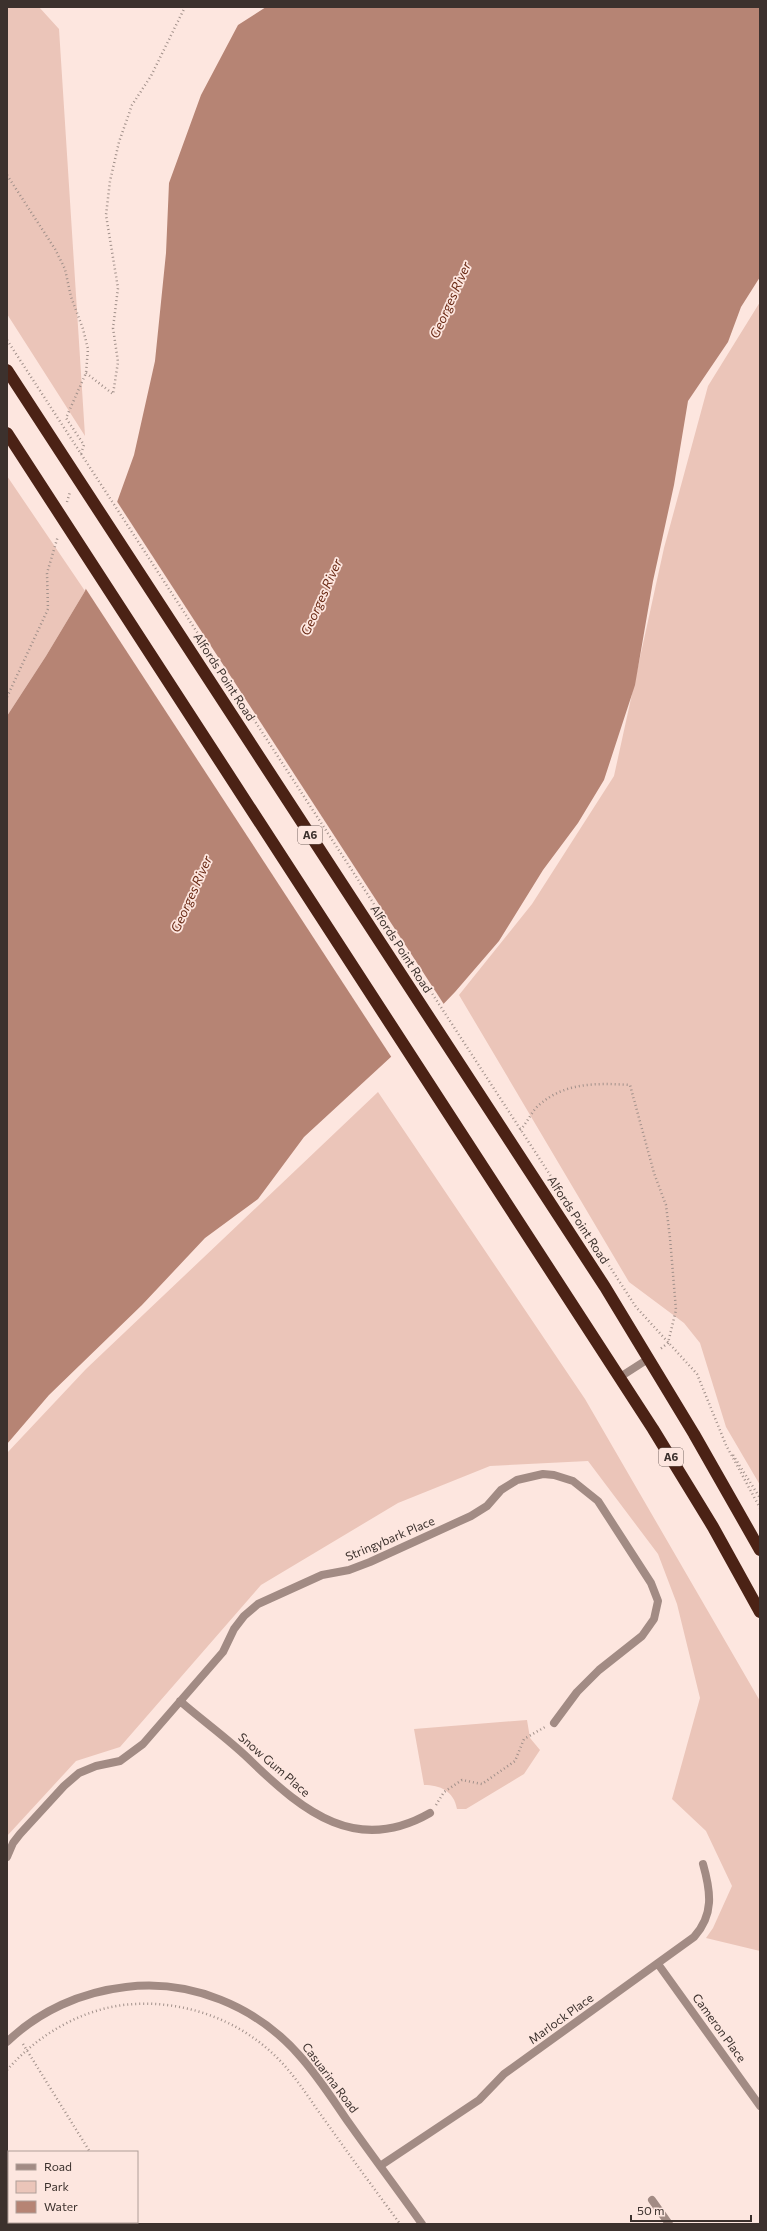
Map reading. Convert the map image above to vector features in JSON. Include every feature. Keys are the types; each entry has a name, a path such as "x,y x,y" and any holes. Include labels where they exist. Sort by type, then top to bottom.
{"highway":[{"name":"Alfords Point Road","path":"7,370 605,1288 701,1446 760,1550"},
{"name":"A6","path":"7,433 576,1307 691,1489 760,1612"}],"street":[{"path":"620,1377 648,1359"},
{"name":"Stringybark Place","path":"7,1857 20,1834 71,1779 87,1769 113,1763 128,1756 143,1744 223,1652 238,1622 258,1604 322,1575 357,1568 480,1511 501,1490 512,1482 525,1477 543,1474 563,1477 573,1481 598,1501 651,1583 658,1601 654,1619 642,1636 600,1670 576,1692 554,1723"},
{"name":"Snow Gum Place","path":"180,1701 247,1757 288,1796 305,1808 326,1819 362,1829 386,1830 411,1823 430,1813"},
{"name":"Marlock Place","path":"380,2166 479,2100 504,2074 694,1937 706,1921 709,1910 710,1898 703,1864"},
{"name":"Cameron Place","path":"658,1964 760,2106"},
{"name":"Casuarina Road","path":"7,2042 16,2034 53,2009 90,1994 113,1988 154,1985 194,1991 213,1996 246,2011 288,2042 308,2066 422,2224"},
{"path":"652,2200 669,2224"}],"path":[{"path":"86,373 113,394 118,362 113,328 118,288 106,215 110,181 119,142 132,105 151,76 184,7"},
{"path":"7,175 55,249 65,269 71,297 83,329 88,349 86,373 76,400 66,418 84,445 79,461"},
{"path":"7,340 636,1307 697,1374 726,1445 760,1508"},
{"path":"66,506 71,491"},
{"path":"7,697 48,609 47,573 60,528"},
{"path":"517,1133 529,1122 539,1105 561,1092 576,1086 592,1084 630,1085 654,1173 666,1205 676,1310 668,1343 648,1359"},
{"path":"726,1445 760,1498"},
{"path":"430,1813 444,1792 462,1780 482,1784 515,1761 524,1739 536,1730 554,1723"},
{"path":"7,2070 27,2049 41,2038 69,2022 117,2006 166,2005 196,2010 222,2021 254,2038 284,2065 400,2224"},
{"path":"16,2034 27,2049 89,2151"}],"green space":[{"path":"7,7 39,7 59,29 85,436 7,314"},
{"path":"760,302 760,1485 726,1427 700,1343 684,1323 629,1282 459,995 532,904 614,776 664,548 708,386"},
{"path":"7,476 85,591 46,656 7,716"},
{"path":"378,1092 585,1399 760,1701 760,1951 706,1938 713,1928 732,1886 706,1831 672,1799 700,1698 677,1604 658,1554 588,1461 490,1466 398,1503 261,1585 120,1747 76,1761 7,1836 7,1453 86,1369"},
{"path":"527,1720 530,1738 540,1750 524,1774 466,1809 457,1809 453,1798 445,1790 435,1786 424,1785 414,1729"}],"water":[{"name":"Georges River","path":"266,7 760,7 760,277 741,307 728,342 688,401 674,485 653,581 635,685 604,780 578,823 543,870 499,941 455,992 405,1044 304,1137 258,1199 205,1238 142,1305 49,1395 7,1444 7,716 46,656 85,591 134,455 155,361 166,253 169,183 201,95 238,25"}],"pier":[{"path":"116,500 445,1006 392,1058 84,586"}]}
